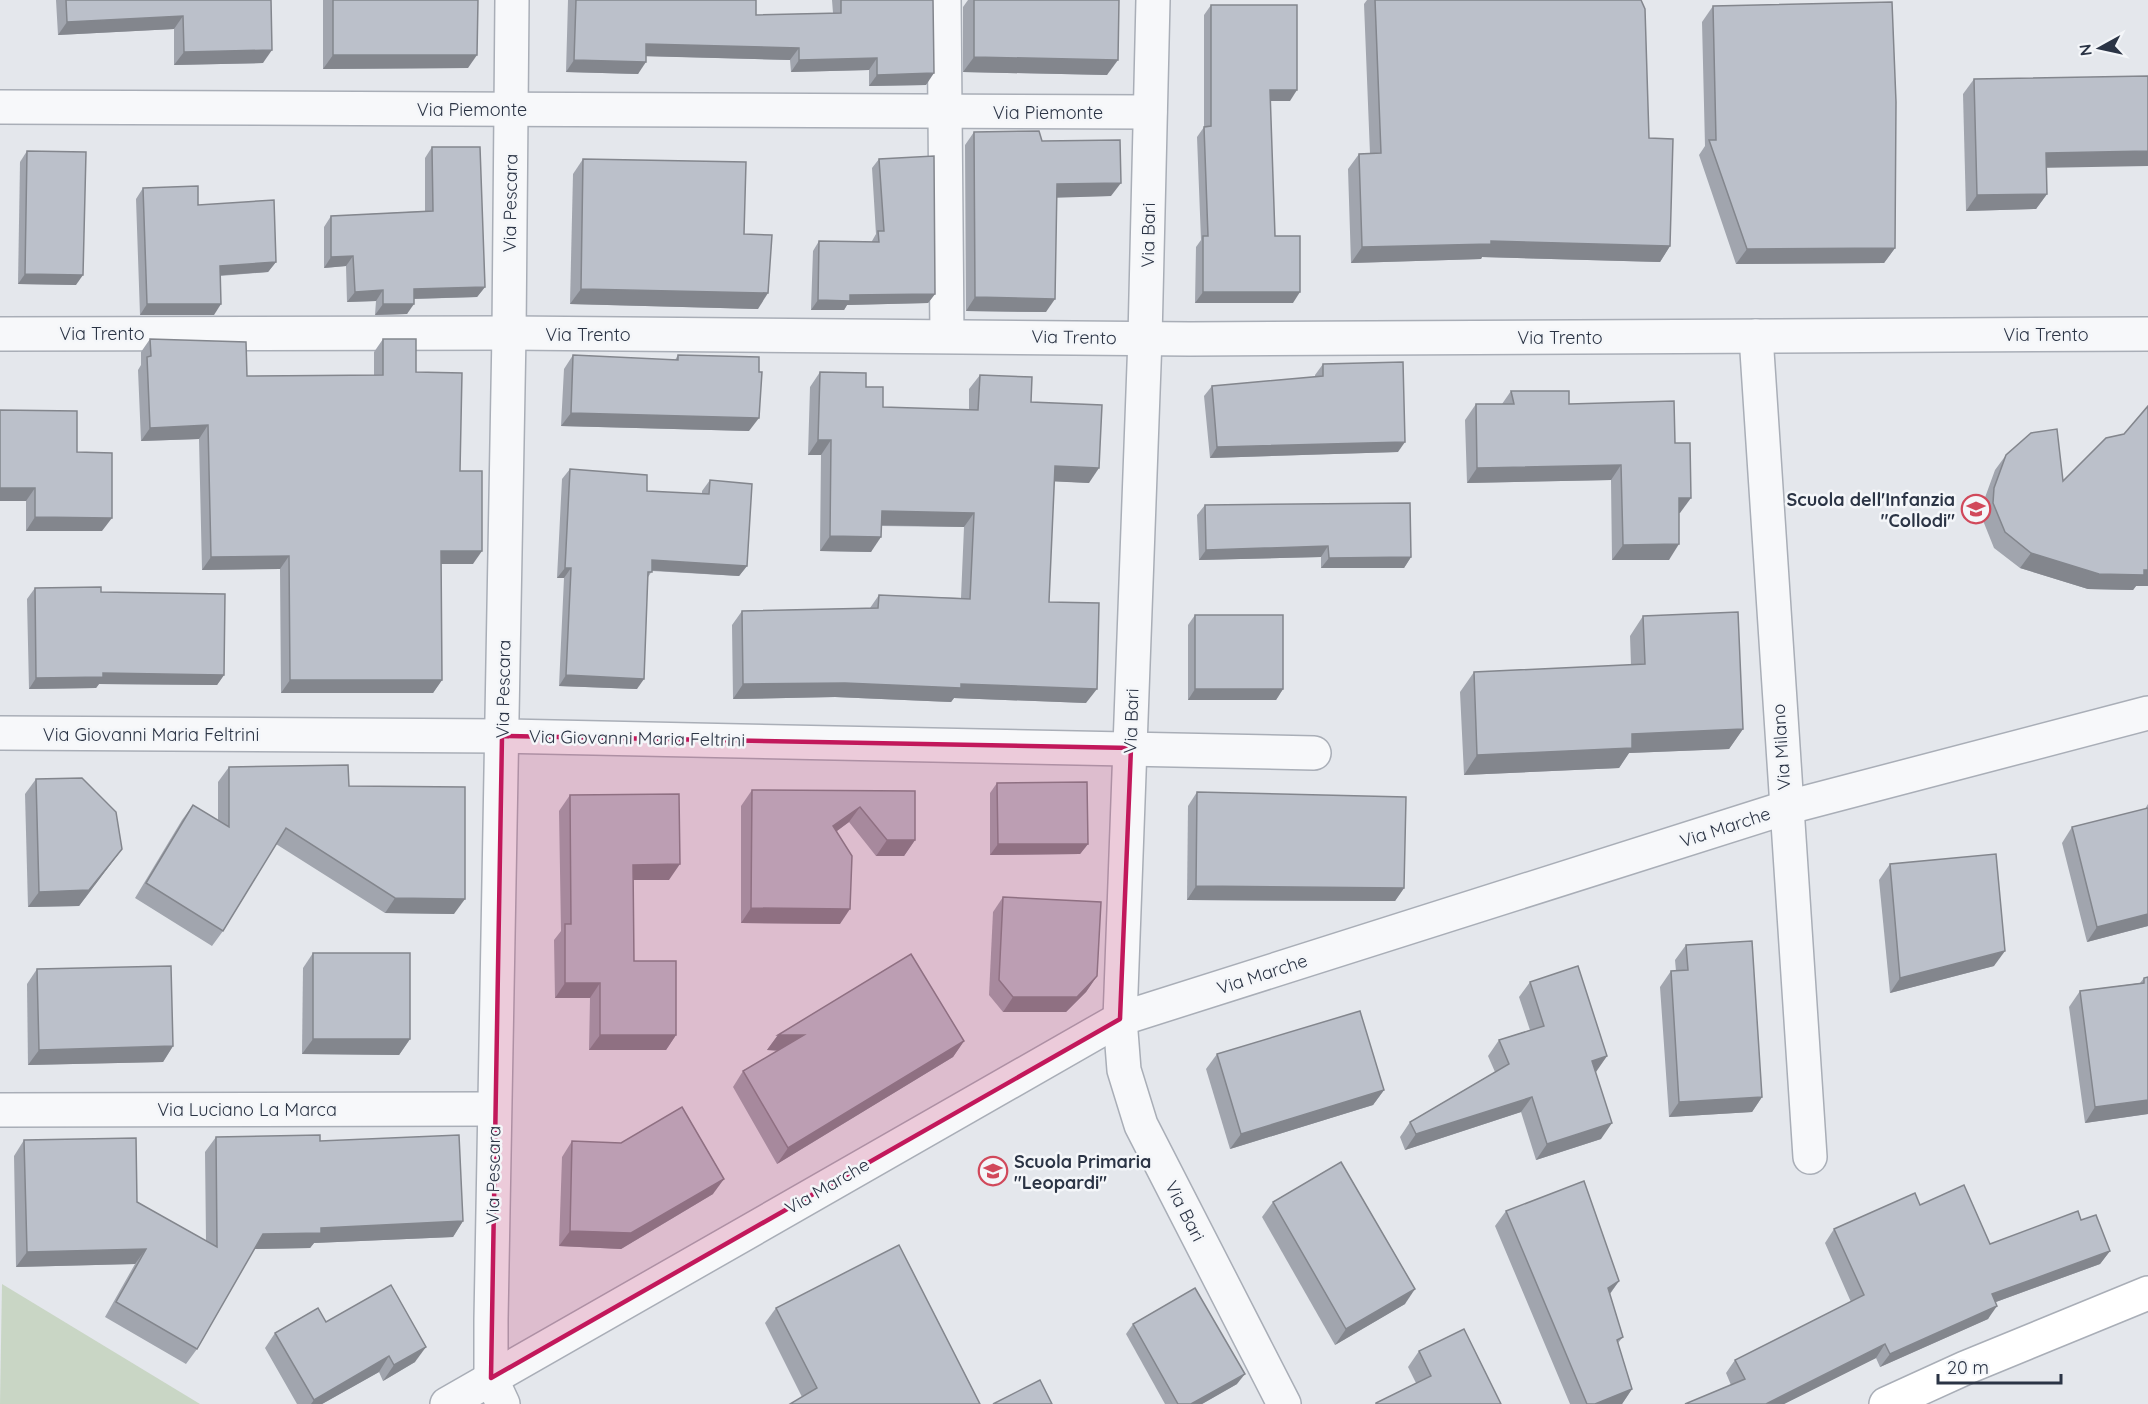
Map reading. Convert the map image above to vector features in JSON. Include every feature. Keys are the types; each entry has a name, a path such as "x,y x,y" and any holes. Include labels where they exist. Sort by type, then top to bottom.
{"main road":[{"path":"1886,1404 1976,1363 2148,1293"}],"street":[{"name":"Via Pescara","path":"497,1391 494,1109 509,333 512,0"},
{"path":"944,0 947,336"},
{"name":"Via Bari","path":"1153,0 1145,338 1120,1019 1124,1071 1141,1125 1284,1404"},
{"name":"Via Piemonte","path":"0,107 1150,112"},
{"name":"Via Trento","path":"0,333 509,333 1145,338 2148,334"},
{"name":"Via Milano","path":"1756,336 1785,808 1810,1157"},
{"name":"Via Marche","path":"447,1404 497,1391 1120,1019 1785,808 2148,713"},
{"name":"Via Giovanni Maria Feltrini","path":"0,733 502,736 1314,753"},
{"name":"Via Luciano La Marca","path":"0,1110 494,1109"}],"highlighted area":[{"path":"502,736 1131,748 1120,1019 491,1378"}],"green space":[{"path":"2,1284 200,1404 0,1404"}],"building":[{"path":"66,0 271,0 272,50 184,52 183,16 67,22"},
{"path":"333,0 478,0 477,55 333,55"},
{"path":"576,0 756,0 756,15 841,13 841,0 933,0 934,73 877,75 877,58 799,60 799,48 646,44 646,62 574,60"},
{"path":"974,0 1119,0 1118,60 974,57"},
{"path":"1375,0 1641,0 1645,9 1649,138 1673,139 1670,246 1491,241 1491,244 1362,247 1359,154 1381,153"},
{"path":"1892,2 1896,102 1895,248 1747,249 1709,140 1716,140 1713,6"},
{"path":"1211,5 1297,5 1297,90 1270,90 1275,236 1300,236 1300,292 1203,292 1203,236 1208,236 1204,127 1211,126"},
{"path":"2148,76 2148,151 2046,153 2047,194 1977,195 1974,79"},
{"path":"1039,131 1042,141 1120,140 1121,183 1057,184 1055,299 975,297 974,132"},
{"path":"432,147 480,147 485,287 414,289 414,304 383,304 383,290 355,292 353,256 331,257 331,216 433,211"},
{"path":"27,151 86,152 83,275 25,274"},
{"path":"934,156 935,294 850,295 850,301 818,300 819,241 879,242 878,231 884,231 879,159"},
{"path":"583,159 746,162 744,234 772,235 768,293 581,289"},
{"path":"198,186 198,205 274,200 276,262 220,266 221,304 147,304 143,188"},
{"path":"150,339 246,342 247,376 383,375 383,339 416,339 416,372 462,373 460,471 482,471 482,551 441,551 442,680 290,680 289,556 211,557 208,425 150,428 147,357 151,356"},
{"path":"573,355 678,360 678,355 759,357 759,372 762,372 759,418 571,413"},
{"path":"1403,362 1405,442 1217,447 1212,386 1323,376 1323,364"},
{"path":"820,372 866,373 866,387 883,387 883,407 978,410 980,375 1032,377 1031,402 1102,405 1099,468 1055,466 1049,602 1099,603 1097,689 961,684 961,688 845,683 743,684 742,611 878,608 879,595 970,599 974,513 882,511 881,537 830,536 831,440 818,440"},
{"path":"1511,391 1569,391 1569,404 1674,401 1675,443 1690,443 1691,498 1679,498 1679,544 1623,545 1621,465 1477,468 1476,404 1514,404"},
{"path":"2148,406 2148,570 2144,570 2144,575 2099,574 2031,553 2005,532 1993,503 1994,488 2006,455 2031,433 2057,429 2063,481 2106,438 2124,434"},
{"path":"0,410 77,411 77,452 112,453 112,518 35,517 35,488 0,488"},
{"path":"570,469 647,475 647,491 709,494 710,480 752,484 747,566 652,560 652,572 648,572 644,679 566,675 571,568 565,568"},
{"path":"1410,503 1411,557 1329,558 1328,546 1206,550 1205,505"},
{"path":"101,587 101,592 225,594 224,675 103,673 103,677 36,678 35,588"},
{"path":"1738,612 1743,729 1632,734 1632,748 1477,755 1474,672 1645,664 1643,616"},
{"path":"1195,615 1283,615 1283,689 1195,689"},
{"path":"348,765 349,786 465,787 465,899 395,898 286,828 223,931 146,883 193,805 229,827 229,767"},
{"path":"82,778 116,812 122,849 89,890 39,892 36,779"},
{"path":"1087,782 1088,844 998,844 997,783"},
{"path":"752,790 915,791 915,840 887,840 860,807 833,826 852,856 850,909 751,908"},
{"path":"1197,792 1406,797 1404,888 1196,886"},
{"path":"679,794 680,864 633,865 634,961 676,961 676,1035 600,1035 600,983 565,983 565,924 571,924 570,795"},
{"path":"2148,808 2148,914 2097,927 2072,827"},
{"path":"1996,854 2005,951 1900,978 1890,864"},
{"path":"1003,897 1101,902 1097,976 1077,997 1013,997 999,980"},
{"path":"1752,941 1762,1097 1679,1102 1671,971 1688,970 1686,945"},
{"path":"313,953 410,953 410,1039 313,1039"},
{"path":"911,954 964,1041 788,1148 743,1071 804,1035 778,1035"},
{"path":"171,966 173,1046 39,1050 37,969"},
{"path":"1578,966 1607,1056 1592,1061 1612,1123 1547,1144 1532,1097 1416,1134 1410,1122 1509,1064 1499,1040 1544,1026 1530,982"},
{"path":"2148,977 2148,1100 2095,1107 2080,991 2144,983 2144,978"},
{"path":"1360,1011 1384,1090 1241,1134 1217,1054"},
{"path":"682,1107 724,1179 631,1233 570,1231 572,1141 621,1143"},
{"path":"320,1135 320,1141 459,1135 463,1221 321,1228 321,1233 263,1234 197,1349 116,1302 146,1249 27,1252 24,1140 136,1138 137,1202 217,1247 216,1137"},
{"path":"1341,1162 1415,1289 1346,1329 1273,1202"},
{"path":"1584,1181 1619,1281 1608,1288 1623,1337 1617,1340 1632,1389 1595,1404 1587,1404 1506,1211"},
{"path":"1964,1185 1990,1244 2078,1211 2081,1220 2096,1215 2110,1251 1992,1294 1997,1306 1890,1354 1885,1344 1766,1404 1685,1404 1745,1379 1735,1360 1864,1295 1834,1229 1915,1193 1920,1205"},
{"path":"899,1245 980,1404 790,1404 817,1388 776,1308"},
{"path":"391,1285 426,1347 394,1365 389,1356 314,1400 275,1333 318,1308 326,1322"},
{"path":"1195,1288 1245,1374 1191,1404 1178,1404 1133,1324"},
{"path":"1464,1329 1501,1404 1376,1404 1431,1376 1419,1351"},
{"path":"1040,1380 1052,1404 993,1404"}],"place":[{"name":"Scuola dell'Infanzia \"Collodi\"","path":"1976,509"},
{"name":"Scuola Primaria \"Leopardi\"","path":"993,1171"}]}
